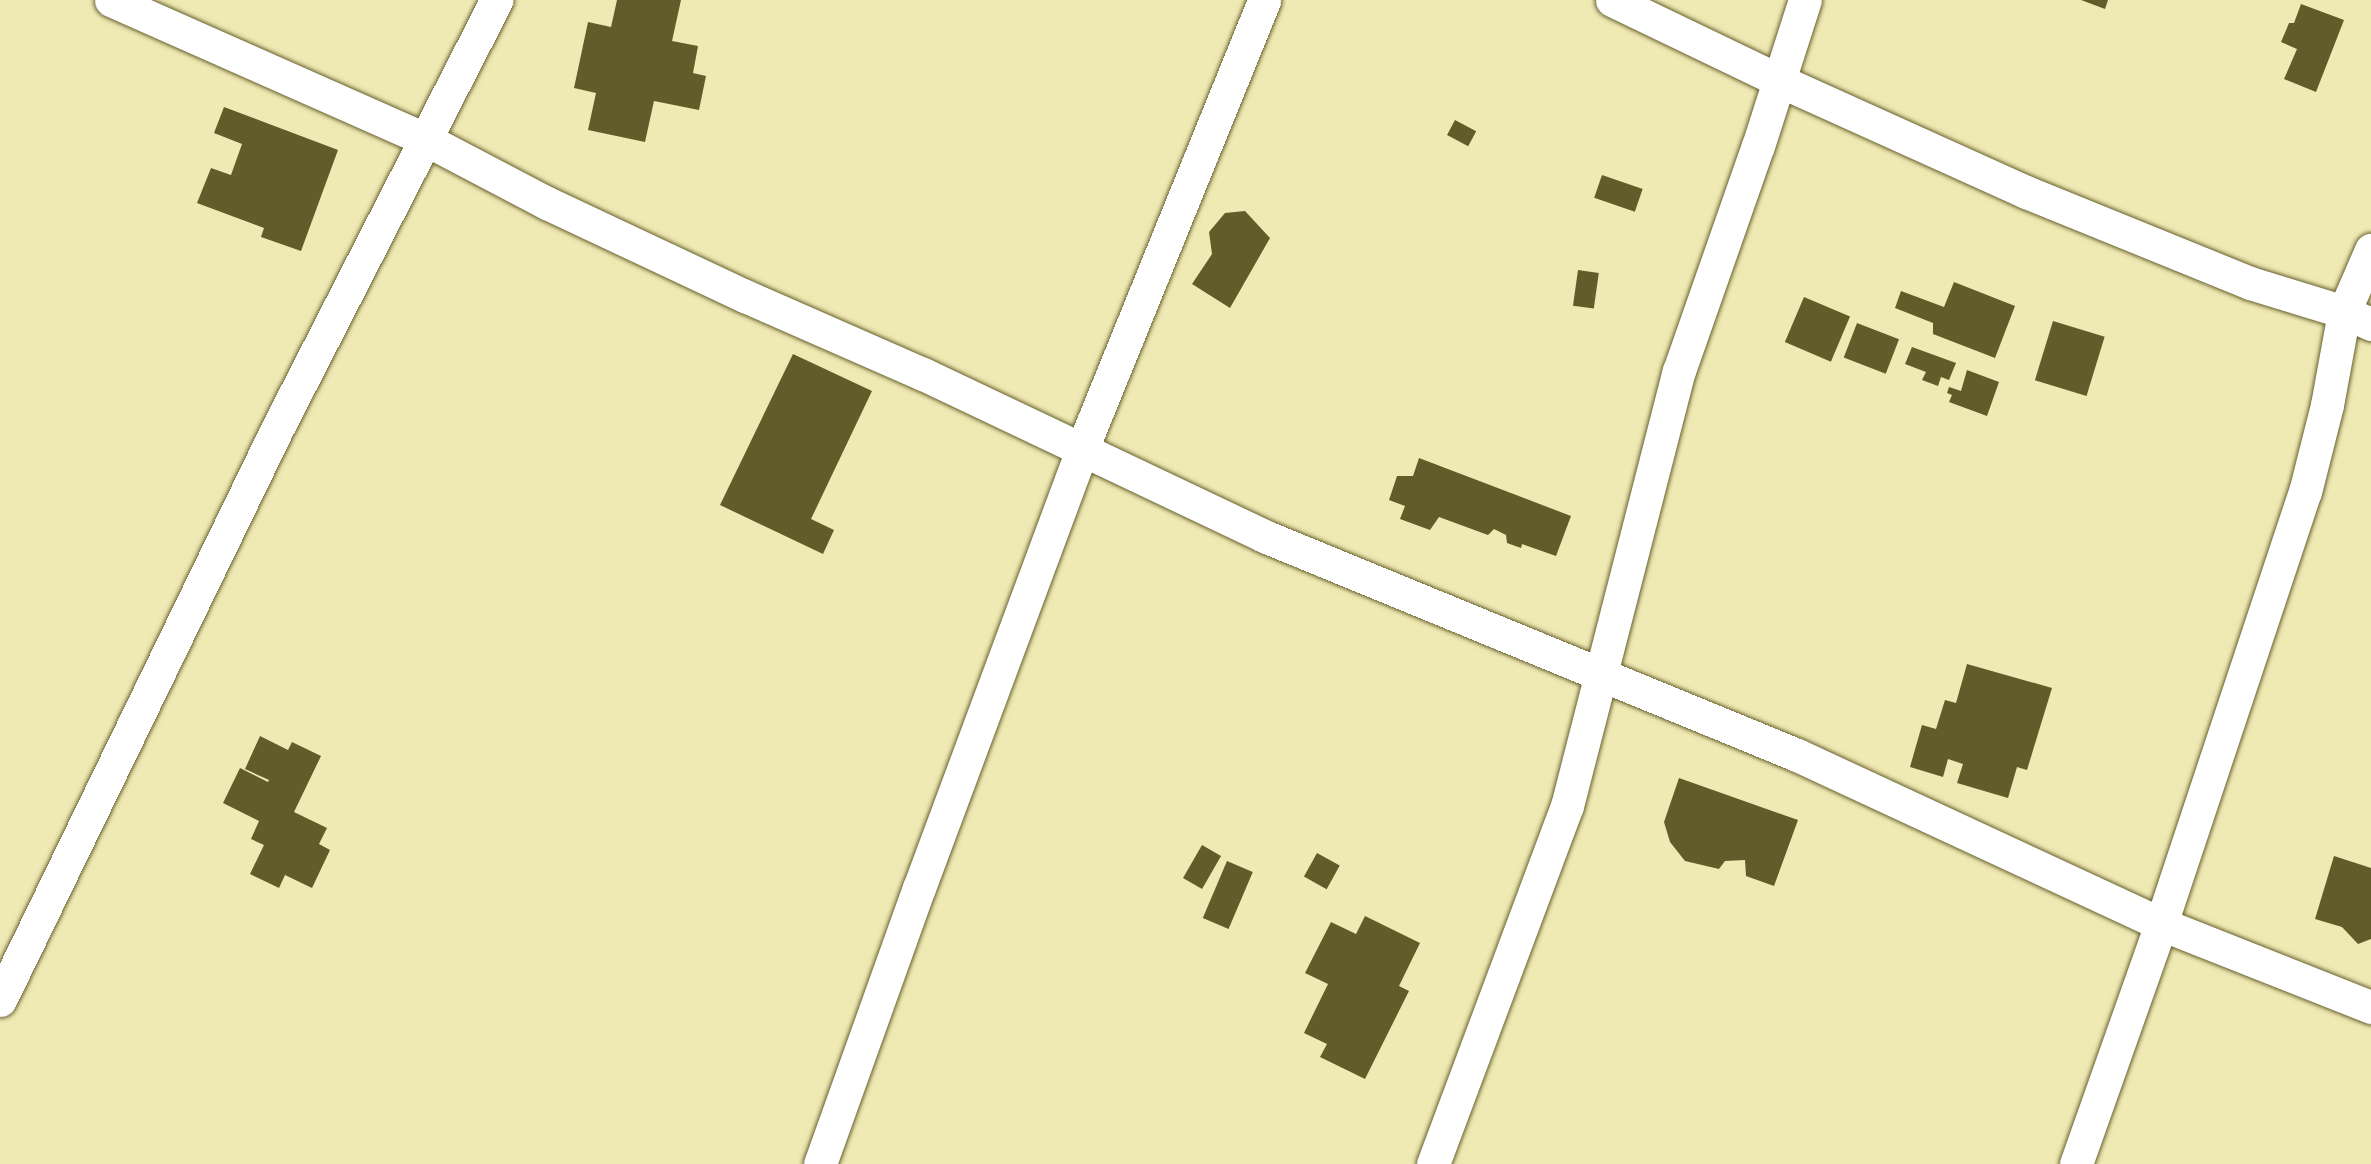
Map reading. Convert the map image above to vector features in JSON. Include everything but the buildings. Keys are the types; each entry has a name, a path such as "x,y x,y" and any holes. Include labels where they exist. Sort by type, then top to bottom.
{"street":[{"path":"111,0 425,140 547,203 1082,449 1264,536 1797,755 2161,924 2371,1007"},
{"path":"0,1000 276,431 497,0"},
{"path":"820,1164 947,810 1082,449 1264,0"},
{"path":"1612,0 1778,80 2026,192 2250,283 2357,318"},
{"path":"1434,1164 1567,806 1679,371 1758,146 1805,0"},
{"path":"2076,1164 2161,924 2305,492 2327,405 2357,318 2371,250"}]}
